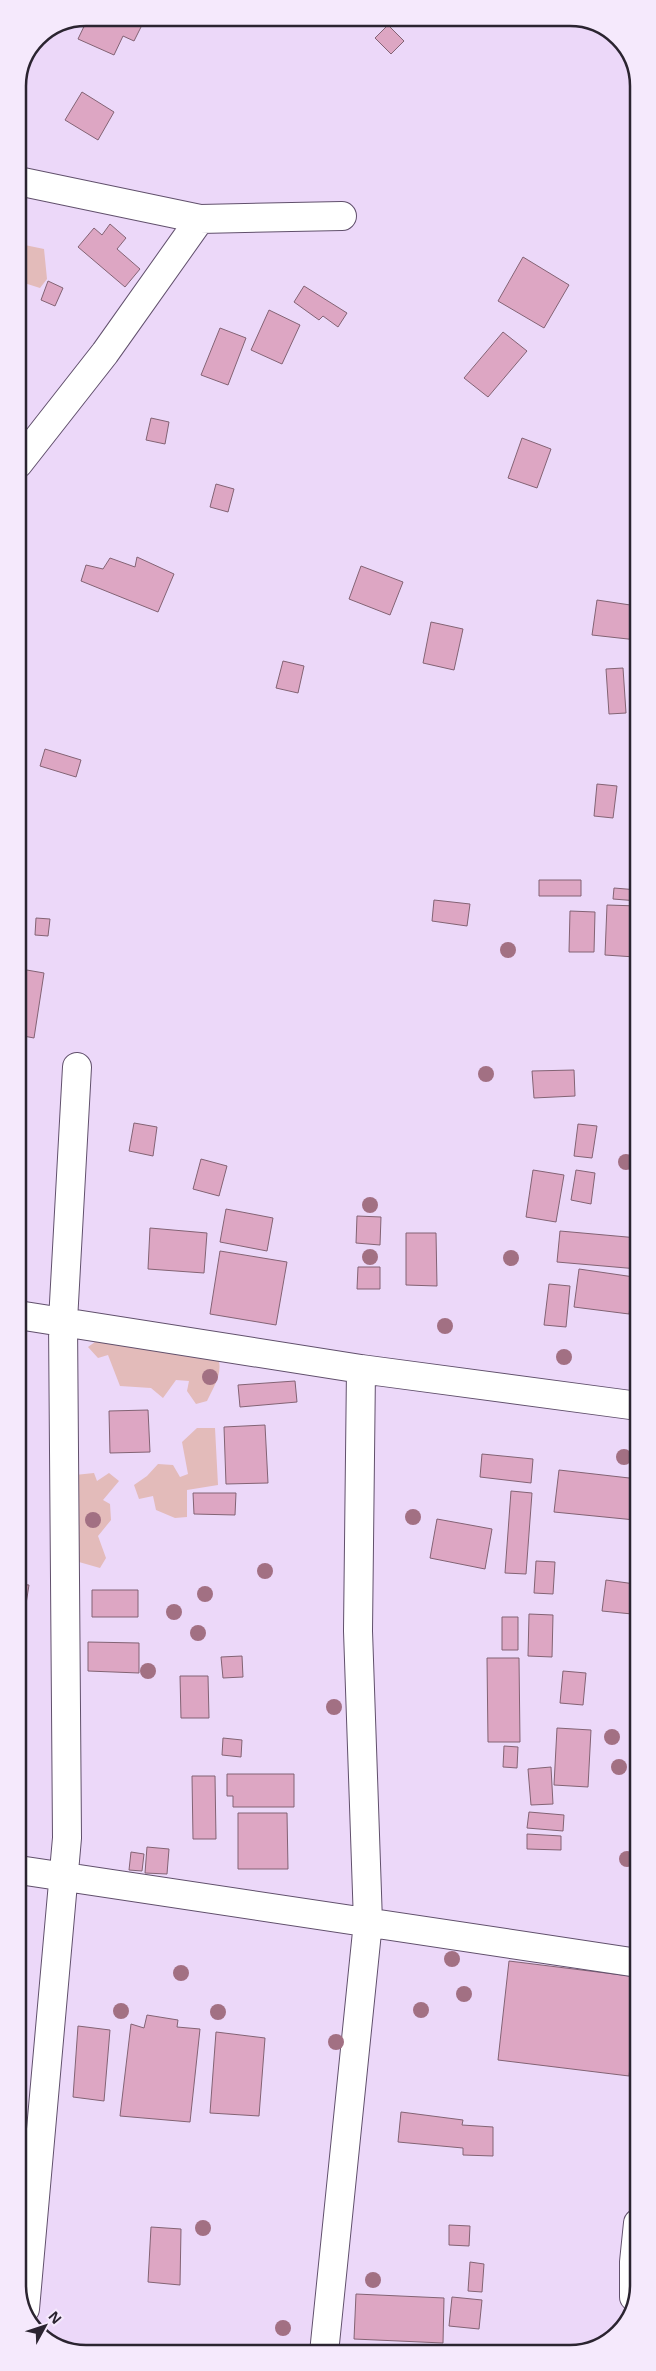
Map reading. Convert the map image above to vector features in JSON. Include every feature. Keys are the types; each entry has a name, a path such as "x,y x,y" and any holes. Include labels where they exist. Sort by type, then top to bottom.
{"street":[{"path":"26,183 200,219 342,216"},
{"path":"26,454 105,354 200,219"},
{"path":"27,2291 68,1838 63,1321 77,1067"},
{"path":"26,1316 361,1369 630,1405"},
{"path":"325,2345 368,1922 358,1631 361,1369"},
{"path":"26,1871 630,1962"}],"shaded area":[{"path":"26,245 44,249 47,279 40,288 26,284"},
{"path":"106,1334 217,1354 220,1367 219,1372 207,1401 196,1404 187,1391 189,1381 176,1380 163,1398 151,1388 120,1386 108,1355 98,1358 88,1347"},
{"path":"197,1428 215,1428 218,1485 187,1490 187,1517 175,1518 156,1510 153,1496 139,1499 134,1485 147,1476 158,1464 173,1465 180,1477 188,1474 182,1442"},
{"path":"94,1473 97,1481 109,1473 119,1481 103,1500 110,1504 111,1520 98,1536 106,1558 100,1568 72,1560 75,1475"}],"building":[{"path":"84,26 142,26 134,41 123,36 114,55 78,39"},
{"path":"389,26 404,41 391,54 375,38"},
{"path":"82,92 114,112 98,140 65,120"},
{"path":"110,224 126,238 117,249 140,269 125,287 78,247 94,228 102,235"},
{"path":"523,257 569,285 544,328 498,301"},
{"path":"48,281 63,288 55,306 41,300"},
{"path":"304,286 347,313 338,327 323,316 319,320 294,302"},
{"path":"269,310 300,325 282,364 251,350"},
{"path":"220,328 246,338 228,385 201,375"},
{"path":"503,332 527,351 488,397 464,378"},
{"path":"151,418 169,422 165,444 146,440"},
{"path":"522,438 551,449 537,488 508,478"},
{"path":"216,484 234,489 228,512 210,507"},
{"path":"137,557 174,574 158,612 81,581 86,565 103,569 110,558 135,567"},
{"path":"361,566 403,582 390,615 349,599"},
{"path":"597,600 630,605 630,639 592,635"},
{"path":"431,622 463,629 454,670 423,663"},
{"path":"283,661 304,666 298,693 276,688"},
{"path":"623,668 626,713 609,714 606,669"},
{"path":"45,749 81,760 76,777 40,766"},
{"path":"597,784 617,786 613,818 594,816"},
{"path":"539,880 581,880 581,896 539,896"},
{"path":"614,888 630,889 630,900 613,899"},
{"path":"434,900 470,904 467,926 432,921"},
{"path":"607,905 630,906 630,957 605,955"},
{"path":"570,911 595,912 594,952 569,952"},
{"path":"36,918 50,919 48,936 35,935"},
{"path":"26,970 44,973 34,1038 26,1036"},
{"path":"574,1070 575,1096 534,1098 532,1071"},
{"path":"134,1123 157,1127 153,1156 129,1151"},
{"path":"578,1124 597,1126 592,1158 574,1156"},
{"path":"201,1159 227,1166 219,1196 193,1189"},
{"path":"533,1170 564,1175 556,1222 526,1217"},
{"path":"576,1170 595,1173 591,1204 571,1200"},
{"path":"226,1209 273,1218 267,1251 220,1242"},
{"path":"357,1216 381,1217 380,1245 356,1243"},
{"path":"150,1228 207,1233 204,1273 148,1269"},
{"path":"560,1231 630,1237 630,1268 557,1262"},
{"path":"406,1233 436,1233 437,1286 406,1285"},
{"path":"220,1251 287,1262 276,1325 210,1314"},
{"path":"358,1267 380,1267 380,1289 357,1289"},
{"path":"579,1269 630,1276 629,1314 574,1307"},
{"path":"549,1284 570,1286 566,1327 544,1325"},
{"path":"295,1381 297,1402 240,1407 238,1385"},
{"path":"148,1410 150,1452 110,1453 109,1411"},
{"path":"265,1425 268,1483 226,1484 224,1427"},
{"path":"482,1454 533,1459 531,1483 480,1477"},
{"path":"559,1470 630,1478 630,1520 554,1512"},
{"path":"511,1491 532,1493 526,1574 505,1573"},
{"path":"193,1493 236,1493 235,1515 194,1514"},
{"path":"437,1519 492,1529 485,1569 430,1558"},
{"path":"536,1561 555,1562 553,1594 534,1593"},
{"path":"606,1580 630,1583 630,1614 602,1611"},
{"path":"26,1585 29,1585 26,1604"},
{"path":"92,1590 138,1590 138,1617 92,1617"},
{"path":"529,1614 553,1615 552,1657 528,1656"},
{"path":"502,1617 518,1617 518,1650 502,1650"},
{"path":"88,1642 139,1643 139,1673 88,1671"},
{"path":"242,1656 243,1677 223,1678 221,1657"},
{"path":"487,1658 519,1658 520,1742 488,1742"},
{"path":"563,1671 586,1673 583,1705 560,1703"},
{"path":"180,1676 208,1676 209,1718 181,1718"},
{"path":"557,1728 591,1730 588,1787 554,1785"},
{"path":"223,1738 242,1740 241,1757 222,1755"},
{"path":"504,1746 518,1747 517,1768 503,1767"},
{"path":"551,1767 553,1804 531,1805 528,1769"},
{"path":"227,1774 294,1774 294,1807 233,1807 233,1796 227,1796"},
{"path":"192,1776 215,1776 216,1839 193,1839"},
{"path":"529,1812 564,1815 563,1831 527,1828"},
{"path":"238,1813 287,1813 288,1869 238,1869"},
{"path":"527,1834 561,1836 561,1850 527,1849"},
{"path":"147,1847 169,1849 167,1874 145,1873"},
{"path":"131,1852 144,1854 142,1871 129,1870"},
{"path":"509,1961 630,1976 629,2076 498,2060"},
{"path":"147,2015 178,2020 177,2027 200,2029 190,2122 120,2116 131,2024 144,2028"},
{"path":"78,2026 110,2030 104,2101 73,2097"},
{"path":"216,2032 265,2038 259,2116 210,2113"},
{"path":"401,2112 463,2120 462,2125 493,2127 493,2156 463,2155 463,2148 398,2142"},
{"path":"449,2225 470,2226 469,2246 449,2245"},
{"path":"151,2227 181,2229 180,2285 148,2282"},
{"path":"470,2262 484,2264 482,2292 468,2291"},
{"path":"356,2294 444,2298 443,2343 354,2339"},
{"path":"452,2297 482,2300 479,2329 449,2326"}]}
